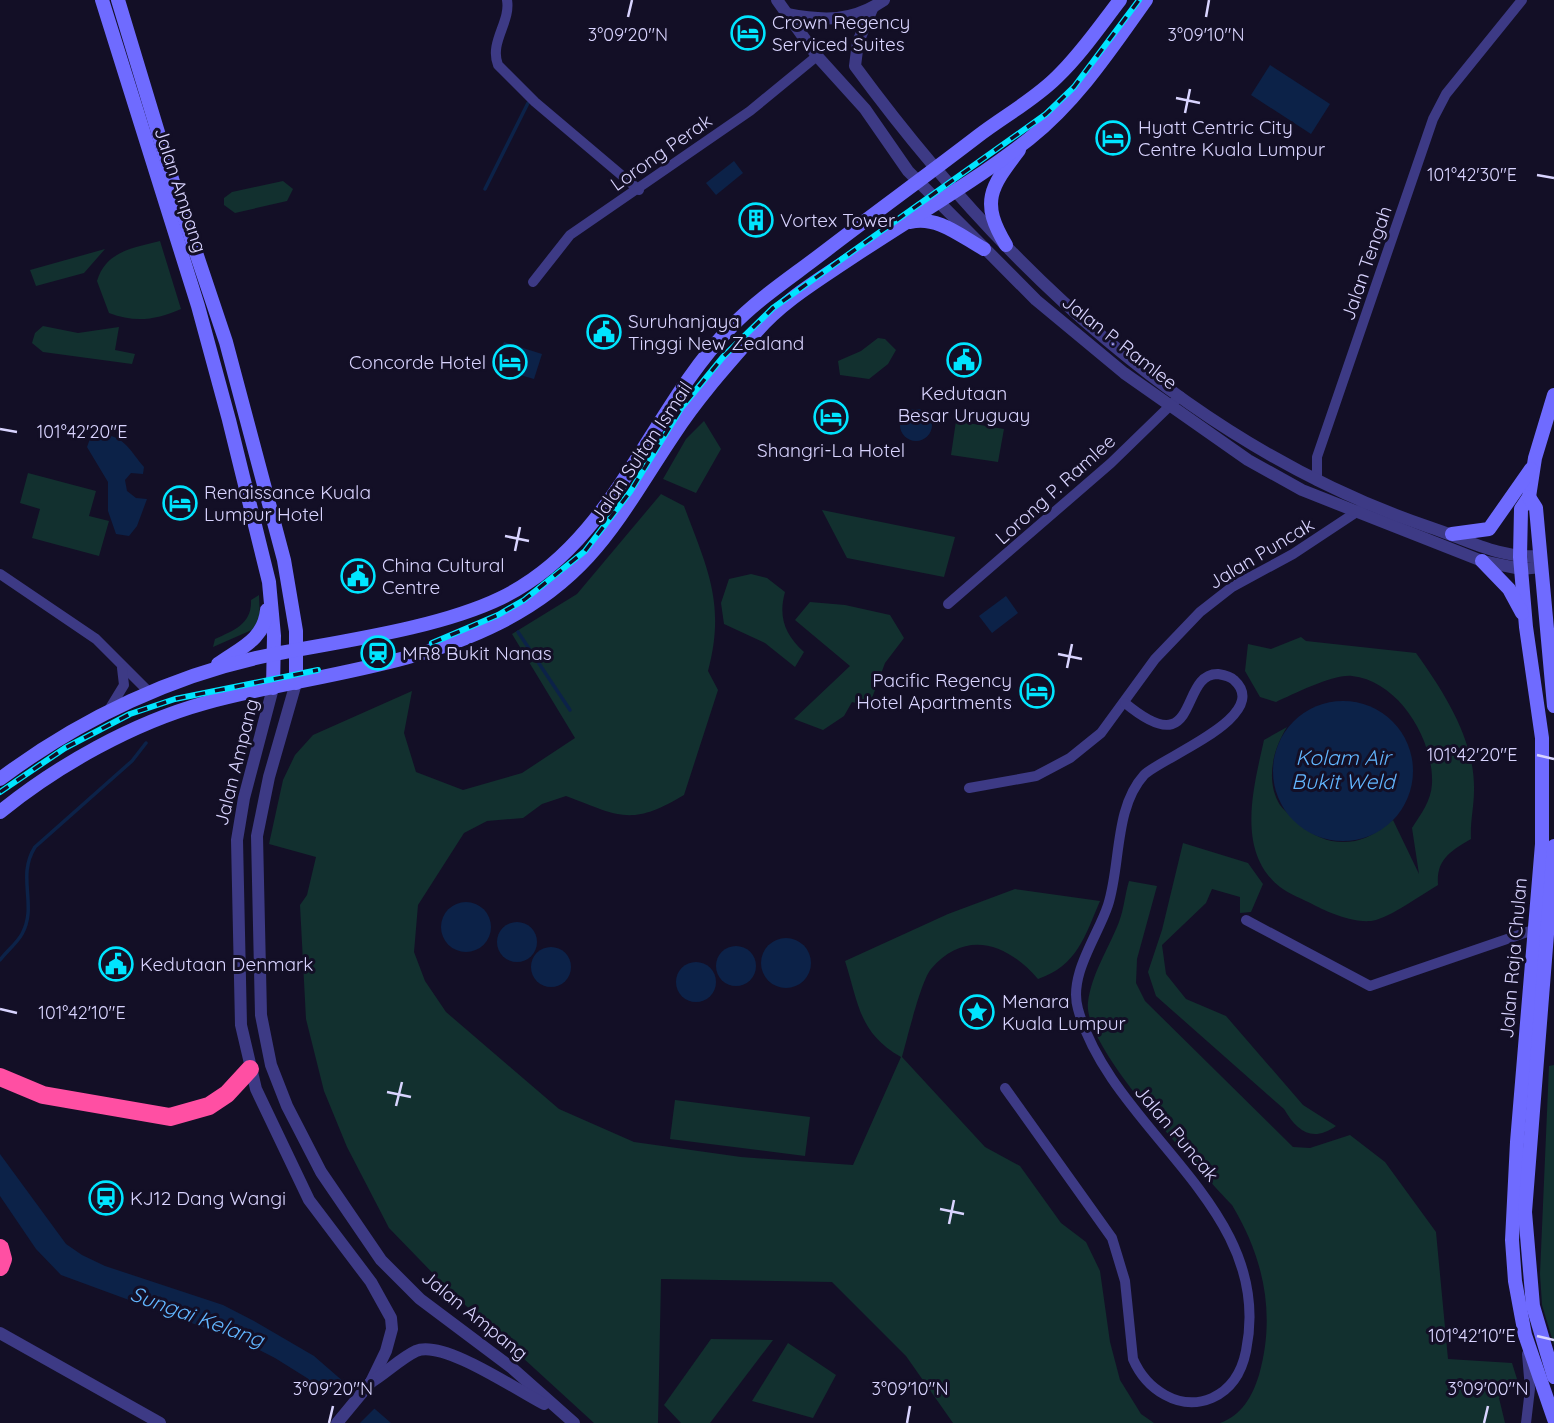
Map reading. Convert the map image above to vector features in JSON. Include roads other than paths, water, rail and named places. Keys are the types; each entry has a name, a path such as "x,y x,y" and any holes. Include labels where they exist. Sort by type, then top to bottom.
{"highway":[{"path":"0,1077 43,1095 170,1117 209,1106 228,1094 250,1069"}],"main road":[{"name":"Jalan Ampang","path":"102,0 208,341 269,582 273,688"},
{"name":"Jalan Ampang","path":"118,0 247,419 284,560 294,619 296,683"},
{"path":"913,176 936,171 1060,74 1120,0"},
{"name":"Jalan Sultan Ismail","path":"0,811 68,765 126,735 206,703 374,666 450,643 496,625 549,594 589,557 618,523 674,433 715,379 759,329 809,287 1027,141 1055,116 1096,69 1146,0"},
{"path":"1006,245 990,213 990,205 998,178 1027,141"},
{"name":"Jalan Sultan Ismail","path":"0,779 63,736 150,693 208,671 273,654 473,610 503,597 544,570 592,524 616,492 671,401 732,326 768,293 901,193 913,176"},
{"path":"899,225 920,219 935,222 984,249"},
{"name":"Jalan Raja Chulan","path":"1554,395 1533,466 1529,497 1521,509 1521,563 1526,627 1542,738 1542,845 1517,1142 1512,1240 1515,1281 1525,1335 1554,1419"},
{"path":"1451,534 1489,529 1533,466"},
{"name":"Jalan Raja Chulan","path":"1529,497 1536,508 1554,706"},
{"path":"1482,561 1509,589 1526,627"},
{"path":"208,671 262,632 266,620 269,582"},
{"name":"Jalan Raja Chulan","path":"1554,846 1552,910 1526,1184 1525,1234 1533,1306 1554,1377"}],"street":[{"path":"507,0 508,9 498,36 495,59 498,65 535,102 639,190"},
{"name":"Jalan P. Ramlee","path":"777,0 817,56 865,109 913,176 1036,300 1124,373 1266,471 1362,508 1482,561 1541,561"},
{"path":"787,14 830,20 872,9 884,0"},
{"name":"Jalan Tengah","path":"1317,481 1317,457 1433,120 1446,94 1522,0"},
{"name":"Jalan P. Ramlee","path":"872,9 858,42 855,65 954,192 1057,295 1133,360 1236,436 1362,508 1451,534 1521,563"},
{"name":"Lorong Perak","path":"533,282 570,235 750,111 817,56"},
{"path":"1124,373 1133,360"},
{"name":"Lorong P. Ramlee","path":"948,604 1074,496 1180,396"},
{"name":"Jalan Puncak","path":"969,788 1017,782 1056,767 1094,740 1125,704 1155,659 1200,612 1233,587 1293,554 1362,508"},
{"path":"0,574 96,639 150,693"},
{"path":"103,714 121,692 125,679 121,665"},
{"name":"Jalan Puncak","path":"1005,1087 1112,1238 1125,1281 1133,1359 1148,1381 1167,1396 1190,1402 1214,1397 1229,1387 1241,1369 1249,1329 1247,1289 1234,1250 1208,1198 1180,1161 1146,1127 1120,1094 1089,1039 1077,1006 1077,998 1085,961 1108,906 1123,825 1133,792 1150,771 1227,723 1239,708 1241,693 1233,679 1224,675 1209,676 1198,686 1183,716 1174,723 1164,725 1146,719 1125,704"},
{"name":"Jalan Ampang","path":"296,683 269,777 257,836 261,1015 271,1065 286,1106 321,1172 381,1260 420,1299 512,1368 560,1413"},
{"name":"Jalan Ampang","path":"273,688 244,798 237,840 239,1003 256,1089 309,1200 371,1282 391,1318 392,1329 386,1350 371,1382"},
{"path":"1246,920 1370,986 1535,929"},
{"path":"0,1333 160,1423"},
{"path":"1525,1335 1530,1389 1526,1423"},
{"name":"Jalan Ampang","path":"371,1382 416,1351 428,1350 459,1358 574,1423"},
{"path":"337,1423 371,1382"}],"water":[{"path":"1270,65 1330,104 1311,134 1251,95"},
{"path":"734,161 743,173 716,195 706,183"},
{"path":"504,342 542,354 534,379 496,368"},
{"path":"916,409 927,414 932,425 927,436 916,441 905,436 900,425 905,414"},
{"path":"104,434 123,442 144,467 143,474 131,473 125,480 127,491 136,498 147,499 137,526 129,536 116,534 108,511 108,482 87,447 91,436"},
{"path":"1006,596 1018,613 992,633 979,616"},
{"name":"Kolam Air Bukit Weld","path":"1343,701 1370,706 1393,721 1408,744 1413,771 1408,798 1393,821 1370,836 1343,841 1316,836 1293,821 1278,798 1273,771 1278,744 1293,721 1316,706"},
{"path":"466,902 484,909 491,927 484,945 466,952 448,945 441,927 448,909"},
{"path":"517,922 531,928 537,942 531,956 517,962 503,956 497,942 503,928"},
{"path":"786,938 804,945 811,963 804,981 786,988 768,981 761,963 768,945"},
{"path":"736,946 750,952 756,966 750,980 736,986 722,980 716,966 722,952"},
{"path":"551,947 565,953 571,967 565,981 551,987 537,981 531,967 537,953"},
{"path":"696,962 710,968 716,982 710,996 696,1002 682,996 676,982 682,968"},
{"name":"Sungai Kelang","path":"0,1154 66,1244 105,1266 223,1305 254,1321 314,1356 391,1423 352,1423 307,1378 246,1343 61,1275 36,1249 0,1196"}],"waterway":[{"path":"485,189 528,103"},
{"path":"518,632 570,710"},
{"path":"0,960 20,937 26,923 27,869 35,847 132,761 146,743"}],"railway":[{"path":"432,643 498,615 524,600 585,551 630,492 682,407 723,357 773,308 1046,114 1074,87 1139,0"},
{"path":"0,792 65,748 130,714 175,699 318,670"}],"place":[{"name":"Crown Regency Serviced Suites","path":"748,33"},
{"name":"Hyatt Centric City Centre Kuala Lumpur","path":"1113,138"},
{"name":"Vortex Tower","path":"756,220"},
{"name":"Suruhanjaya Tinggi New Zealand","path":"604,332"},
{"name":"Kedutaan Besar Uruguay","path":"964,360"},
{"name":"Concorde Hotel","path":"510,362"},
{"name":"Shangri-La Hotel","path":"831,417"},
{"name":"Renaissance Kuala Lumpur Hotel","path":"180,503"},
{"name":"China Cultural Centre","path":"358,576"},
{"name":"MR8 Bukit Nanas","path":"378,653"},
{"name":"Pacific Regency Hotel Apartments","path":"1037,691"},
{"name":"Kedutaan Denmark","path":"116,964"},
{"name":"Menara Kuala Lumpur","path":"977,1012"},
{"name":"KJ12 Dang Wangi","path":"106,1198"}]}
